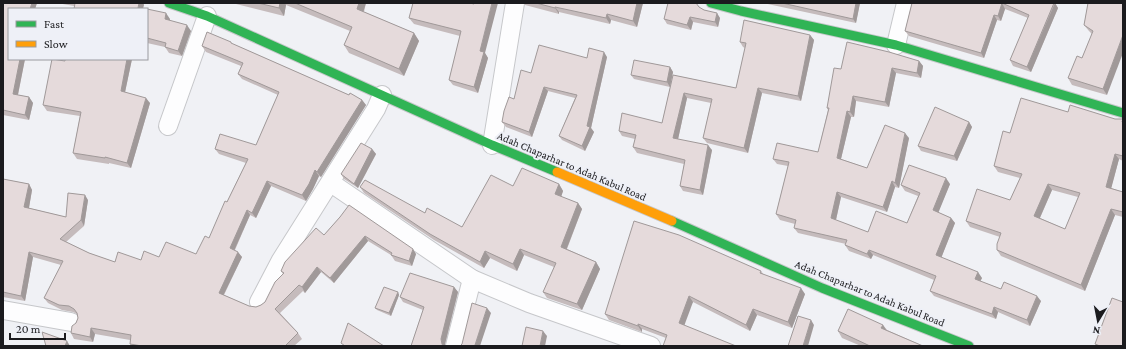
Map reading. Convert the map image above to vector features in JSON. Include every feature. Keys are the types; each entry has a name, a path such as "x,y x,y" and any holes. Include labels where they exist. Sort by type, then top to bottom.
{"main road":[{"name":"Adah Chaparhar to Adah Kabul Road","path":"169,3 207,16 492,145 621,199 822,288 969,346"},
{"path":"711,3 896,45 1123,113"}],"street":[{"path":"492,145 515,3"},
{"path":"896,45 906,3"},
{"path":"168,126 207,16"},
{"path":"259,302 281,260 331,183 376,109 382,95"},
{"path":"331,183 472,279 529,303 651,346"},
{"path":"455,346 472,279"},
{"path":"3,310 71,322"}],"building":[{"path":"3,3 32,3 30,8 8,8 8,60 20,60 13,94 29,97 25,115 3,110"},
{"path":"75,3 139,3 138,8 74,8"},
{"path":"258,3 280,3 279,8"},
{"path":"295,3 359,3 357,9 414,33 399,69 344,45 352,27"},
{"path":"413,3 492,3 480,51 484,52 474,87 449,80 461,31 409,18"},
{"path":"536,3 637,3 633,21 607,14 606,18"},
{"path":"668,3 696,3 704,10 717,13 715,22 690,17 687,25 664,19"},
{"path":"782,3 856,3 853,19"},
{"path":"912,3 1002,3 998,16 994,15 981,53 905,31"},
{"path":"1002,3 1054,3 1027,67 1010,60 1029,15"},
{"path":"1088,3 1123,3 1123,35 1103,89 1068,78 1077,56 1082,58 1093,31 1084,25"},
{"path":"148,9 166,13 165,19 187,25 178,51 165,47 166,43 148,38"},
{"path":"744,20 810,35 798,96 758,88 744,148 703,138 712,99 684,93 673,138 708,145 700,190 680,186 685,160 633,147 636,135 619,131 622,113 662,123 673,75 736,88 746,43 740,42"},
{"path":"207,32 349,95 350,93 362,100 317,172 315,170 302,195 267,181 252,213 247,210 230,248 238,252 219,293 249,306 256,307 261,305 265,302 275,282 284,273 281,271 285,262 316,228 324,235 349,205 413,249 409,261 391,255 392,253 365,236 330,278 317,267 302,287 299,285 275,309 298,333 285,346 142,346 130,344 131,335 91,328 90,337 71,333 72,326 76,323 78,318 74,309 69,306 59,305 44,298 63,261 29,252 21,296 3,292 3,179 29,184 24,207 66,217 68,193 85,195 81,220 60,239 89,253 115,262 118,252 141,260 144,251 159,257 166,242 196,254 205,236 209,238 225,201 227,202 248,159 215,149 220,134 256,145 279,92 238,74 243,63 202,46"},
{"path":"847,42 919,61 917,73 892,68 885,102 853,96 850,112 847,111 837,158 867,168 885,125 905,133 895,183 892,181 883,207 837,192 831,218 868,232 876,211 907,223 920,193 901,185 909,165 946,178 933,210 951,218 936,255 978,272 975,279 1001,289 1004,282 1037,296 1027,320 994,307 992,314 930,291 936,276 869,250 867,254 845,245 847,240 794,228 796,220 776,214 789,162 773,159 777,143 818,152 829,108 827,108 834,68 841,69"},
{"path":"539,45 587,58 589,48 604,52 587,126 590,127 582,146 559,136 577,95 544,87 529,132 502,122 509,97 514,99 521,70 531,73"},
{"path":"52,60 127,60 121,91 146,98 127,163 105,157 73,153 81,112 43,105"},
{"path":"634,60 670,67 667,82 631,75"},
{"path":"1021,98 1068,112 1070,105 1115,119 1123,119 1123,156 1115,154 1106,187 1123,192 1123,212 1111,209 1081,285 997,250 997,244 1001,233 966,221 977,189 1010,200 1022,174 994,166 1003,131 1010,133","holes":["1048,184 1080,193 1065,229 1034,216"]},
{"path":"935,107 969,122 954,156 918,146"},
{"path":"361,143 372,149 354,184 341,174"},
{"path":"522,168 559,184 555,194 578,203 561,247 596,262 577,304 543,292 556,263 520,249 513,264 485,251 480,262 430,234 360,187 365,180 425,213 427,208 462,227 491,175 513,186"},
{"path":"634,221 679,235 761,271 760,273 801,288 788,322 753,309 746,325 689,296 679,323 736,346 663,346 667,335 605,314"},
{"path":"410,273 454,287 441,339 443,346 411,346 424,307 400,297"},
{"path":"384,287 398,292 389,313 375,308"},
{"path":"1112,298 1123,302 1123,346 1100,346 1095,344"},
{"path":"472,303 487,308 475,345 478,346 460,346 462,344"},
{"path":"848,309 883,325 881,328 923,346 870,346 838,331"},
{"path":"798,316 811,320 803,346 788,346"},
{"path":"348,323 384,346 345,346 341,343"},
{"path":"526,327 543,331 540,346 522,346"},
{"path":"42,332 67,341 65,346 46,346"}],"traffic: fast":[{"path":"169,3 207,16 492,145 557,172"},
{"path":"711,3 896,45 1123,113"},
{"path":"672,221 822,288 969,346"}],"traffic: slow":[{"path":"557,172 672,221"}]}
